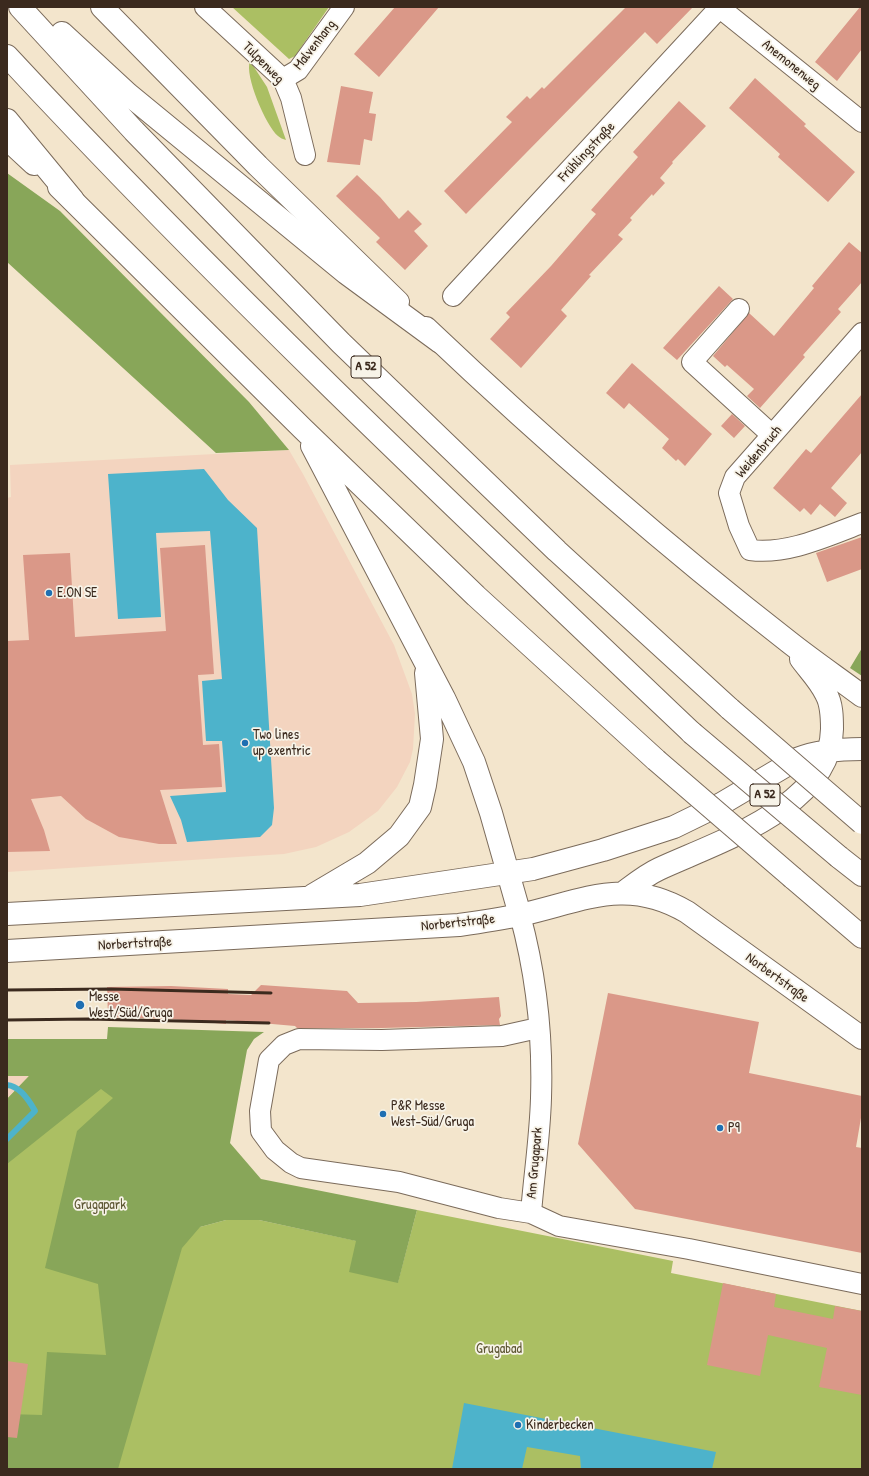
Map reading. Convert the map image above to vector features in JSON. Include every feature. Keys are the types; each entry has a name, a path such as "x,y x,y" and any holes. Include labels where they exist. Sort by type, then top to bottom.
{"main road":[{"name":"A 52","path":"20,7 134,131 341,343 557,551 730,709 862,823"},
{"path":"35,7 102,72 150,113 346,273 440,342"},
{"path":"102,7 269,177 440,342 552,444 637,519 790,643 862,696"},
{"name":"A 52","path":"7,56 121,176 223,280 519,569 692,732 838,857 862,875"},
{"path":"7,120 73,200"},
{"path":"7,139 73,200 303,429 476,596 656,760 862,937"},
{"name":"Am Grugapark","path":"303,429 425,662 474,762 491,813 520,915"},
{"path":"623,893 658,870 732,837 783,806 812,781 826,761 830,751 832,721 827,694 790,643"},
{"path":"310,897 367,863 399,836 420,807 426,785 432,739 425,662"},
{"path":"7,914 391,891 508,874 533,869 603,850 674,827 721,804 796,759 830,751 862,750"},
{"name":"Norbertstraße","path":"7,951 459,925 520,915 583,898 623,893 655,897 687,912 862,1038"}],"street":[{"name":"Tulpenweg","path":"205,7 283,79 291,98 305,155"},
{"name":"Malvenhang","path":"283,79 298,70 344,7"},
{"name":"Anemonenweg","path":"720,7 862,122"},
{"name":"Frühlingstraße","path":"453,296 720,7"},
{"path":"739,309 692,362 772,435"},
{"name":"Weidenbruch","path":"862,332 735,477 729,493 739,526 750,550 764,552 796,546 862,523"},
{"name":"Am Grugapark","path":"520,915 532,962 538,1028 541,1098 531,1213 559,1226 689,1249 862,1284"},
{"path":"531,1213 499,1208 400,1182 301,1168 291,1163 266,1140 261,1131 260,1110 269,1060 284,1045 299,1040 382,1040 502,1036 538,1028"}],"shaded area":[{"path":"289,450 394,645 412,694 415,714 413,749 410,762 397,787 378,811 349,832 316,847 284,854 7,872 7,498 11,497 10,465"},
{"path":"30,1075 7,1099 7,1076"}],"green space":[{"path":"232,7 329,7 295,56 289,59"},
{"path":"250,61 267,87 286,140 279,137 273,130 262,112 250,77"},
{"path":"7,173 60,211 249,402 289,450 216,453 7,262"},
{"path":"862,648 862,676 850,668"},
{"name":"Grugapark","path":"108,1027 264,1032 254,1039 247,1050 230,1143 261,1179 417,1210 398,1283 349,1272 356,1241 259,1220 226,1220 200,1227 182,1248 118,1469 7,1469 7,1414 42,1415 47,1352 106,1355 98,1284 45,1268 77,1131 113,1098 101,1089 7,1164 7,1099 29,1076 7,1076 7,1039 107,1039"},
{"name":"Grugabad","path":"7,1039 108,1039 200,1227 226,1220 259,1220 357,1241 398,1282 417,1210 673,1261 671,1273 862,1311 862,1469 7,1469 7,1099 29,1076 7,1076"}],"water":[{"path":"204,469 228,500 257,528 274,808 272,825 260,837 187,842 181,820 170,796 226,792 222,741 206,741 202,681 222,679 210,531 156,533 161,617 118,619 108,474"},
{"name":"Kinderbecken","path":"464,1403 716,1452 712,1469 581,1469 580,1456 527,1447 522,1469 452,1469"}],"building":[{"path":"395,7 439,7 379,77 354,54"},
{"path":"626,7 693,7 657,44 645,32 466,214 444,191 512,122 506,117 527,96 530,99 542,87 544,89"},
{"path":"860,7 862,7 862,49 837,81 815,62"},
{"path":"755,78 806,124 804,126 855,172 828,202 778,157 780,154 729,108"},
{"path":"341,86 373,92 369,113 376,114 372,141 364,139 360,165 327,162"},
{"path":"679,101 706,126 672,162 673,163 660,178 665,183 653,196 652,194 630,218 632,220 618,235 623,239 589,275 591,276 561,310 567,316 521,368 490,339 510,317 506,313 551,266 596,214 591,210 638,157 633,152"},
{"path":"357,175 380,197 399,219 408,210 422,224 414,231 428,246 405,270 376,242 380,238 336,196"},
{"path":"849,242 862,253 862,282 838,309 841,312 803,355 805,357 760,408 747,396 754,389 727,365 725,367 713,356 749,313 774,336 814,288 812,286"},
{"path":"719,286 733,299 677,360 663,348"},
{"path":"632,363 712,434 685,466 678,459 676,461 662,448 669,439 629,403 624,409 606,393"},
{"path":"862,394 862,452 831,488 847,503 835,517 820,504 811,515 804,508 800,512 773,488 806,449 811,453"},
{"path":"732,414 745,426 734,438 721,426"},
{"path":"862,537 862,569 827,582 816,553"},
{"path":"205,545 214,674 198,675 203,745 219,744 222,787 160,790 177,844 159,844 119,837 86,819 61,796 31,799 44,830 50,851 7,852 7,641 29,640 23,555 70,553 75,637 166,631 160,548"},
{"path":"261,985 347,991 358,1003 416,1002 499,997 501,1016 499,1019 500,1025 382,1028 297,1028 295,1026 226,1020 226,1024 170,1019 108,1017 107,987 171,986 228,989 228,994 251,995"},
{"name":"P9","path":"608,993 759,1022 749,1073 862,1096 862,1112 856,1147 862,1148 862,1253 635,1209 578,1144"},
{"path":"723,1283 776,1294 774,1307 833,1319 835,1306 862,1311 862,1395 819,1387 827,1348 768,1335 760,1376 707,1365"},
{"path":"7,1361 28,1364 17,1438 7,1437"}],"waterway":[{"path":"7,1085 20,1091 27,1098 35,1111 7,1139"}],"railway":[{"path":"7,990 111,989 271,993"},
{"path":"7,1020 88,1019 269,1023"}],"place":[{"name":"E.ON SE","path":"49,593"},
{"name":"Two lines up exentric","path":"245,743"},
{"name":"Messe West/Süd/Gruga","path":"80,1005"},
{"name":"P&R Messe West-Süd/Gruga","path":"383,1114"},
{"name":"P9","path":"720,1128"},
{"name":"Kinderbecken","path":"518,1425"}]}
